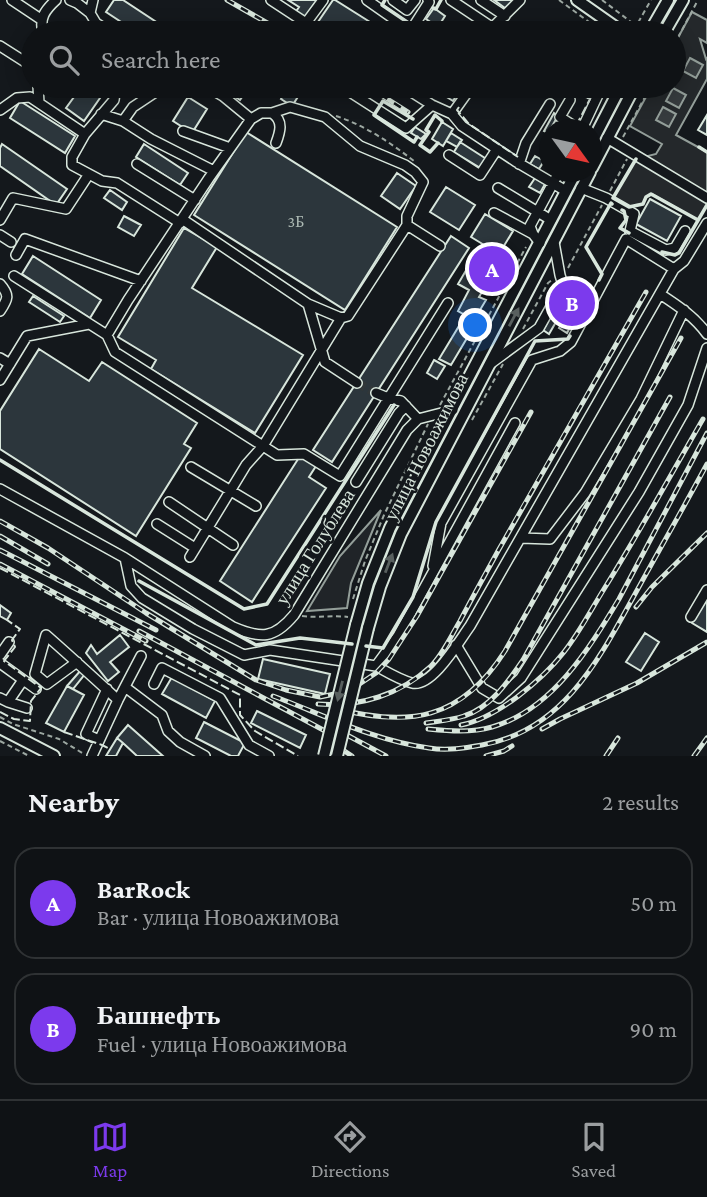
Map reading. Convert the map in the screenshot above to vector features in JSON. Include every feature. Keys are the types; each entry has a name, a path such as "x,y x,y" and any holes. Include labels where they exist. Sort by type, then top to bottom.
{"main road":[{"path":"577,0 608,21"},
{"path":"656,21 668,0"},
{"path":"671,21 683,0"},
{"name":"улица Новоажимова","path":"602,134 616,98"},
{"name":"улица Новоажимова","path":"602,134 627,98"},
{"name":"улица Новоажимова","path":"324,756 352,624 381,547 453,410 536,239 551,220 571,182"},
{"name":"улица Новоажимова","path":"337,756 368,628 380,587 401,534 584,182"},
{"path":"0,728 54,756"}],"street":[{"path":"12,0 42,20 45,9 56,0"},
{"path":"69,0 90,13 95,21"},
{"path":"90,13 93,0"},
{"path":"271,0 303,21"},
{"path":"307,21 323,0"},
{"path":"367,0 397,21"},
{"path":"393,0 407,10 415,0"},
{"path":"417,21 428,0"},
{"path":"451,0 477,21"},
{"path":"481,0 505,16"},
{"path":"500,21 520,0"},
{"path":"0,46 21,59"},
{"path":"0,110 21,98"},
{"path":"32,98 85,134"},
{"path":"39,98 39,103"},
{"path":"107,335 141,281 181,221 195,200 230,148 251,119 261,113 272,113 290,107 325,117 359,146 405,165 423,182 407,216 407,225 348,316 341,318 308,304 181,221 117,183 103,181 72,164 72,157 85,134 114,98"},
{"path":"123,121 133,107 146,98"},
{"path":"225,98 251,119"},
{"path":"359,98 406,128 432,105"},
{"path":"421,98 452,114 462,126 566,191"},
{"path":"452,114 463,98"},
{"path":"587,119 598,98"},
{"path":"564,119 561,117 570,100"},
{"path":"519,164 526,143 550,104"},
{"path":"272,113 278,117 280,124 276,143"},
{"path":"102,114 123,121 214,172"},
{"path":"183,131 230,148"},
{"path":"602,134 707,198"},
{"path":"449,155 480,175 497,149"},
{"path":"137,164 195,200"},
{"path":"0,220 13,198 66,209 89,174"},
{"path":"536,239 530,226 553,184"},
{"path":"498,188 551,220"},
{"path":"581,188 634,214 630,231 666,250 675,248 685,231"},
{"path":"494,213 536,239"},
{"path":"125,558 131,586 142,597 192,629 244,655 271,650 376,666 415,684 424,682 442,665 470,626 674,269 684,261 707,223"},
{"path":"407,225 440,246"},
{"path":"0,235 11,242"},
{"path":"16,255 25,239 141,281"},
{"path":"432,575 441,523 532,360 559,351 571,342 626,239 674,269"},
{"path":"489,365 539,328 564,285 554,242"},
{"path":"15,276 107,335 115,352 277,455 304,454 340,476 447,303"},
{"path":"0,284 7,292 7,298 0,312"},
{"path":"660,294 684,310 707,334"},
{"path":"308,304 325,362 357,383"},
{"path":"520,538 550,539 585,493 641,399 684,310"},
{"path":"157,524 192,552 246,465 263,446 341,318"},
{"path":"0,380 27,336 89,324"},
{"path":"456,645 482,688 499,698 521,678 639,492 688,405 707,348"},
{"path":"0,358 10,364"},
{"path":"376,393 401,401 418,419 453,410"},
{"path":"356,482 399,413 406,407"},
{"name":"улица Голублева","path":"0,489 125,558 233,627 260,636 273,634 285,626 294,615 407,430 418,419"},
{"path":"376,666 398,636 515,424"},
{"path":"191,467 256,506"},
{"path":"169,502 233,544"},
{"path":"691,617 707,590"},
{"path":"77,663 47,684 35,674 46,635 118,700"},
{"path":"0,655 9,642"},
{"path":"90,756 141,656"},
{"path":"0,663 36,689"},
{"path":"154,684 162,668 220,698 249,745 269,756"},
{"path":"23,680 4,700 27,708"},
{"path":"125,687 162,715 168,731 180,742 205,756"},
{"path":"99,740 86,734 107,690"}],"path":[{"path":"559,0 588,21"},
{"path":"602,0 630,21"},
{"path":"639,21 651,0"},
{"path":"686,21 698,0"},
{"path":"325,117 334,115 349,120 374,134 414,160 415,172"},
{"path":"352,604 365,561 384,515 425,429 536,239"},
{"path":"294,615 349,618 352,624"},
{"path":"0,717 59,739 90,756"},
{"path":"0,741 29,756"}],"shaded area":[{"path":"692,12 707,20 707,43 700,39 707,58 707,79 676,135 707,152 707,205 698,220 652,194 646,197 643,204 629,207 613,198 636,159 656,154 662,144 630,126 645,98 686,98 686,23"},
{"path":"690,58 703,65 696,78 686,73"},
{"path":"668,98 684,98 679,108 666,101"},
{"path":"663,107 676,114 669,127 656,120"},
{"path":"381,510 351,583 347,608 307,611 340,556"}],"building":[{"path":"114,0 123,0 155,21 120,21 106,12"},
{"path":"288,0 317,0 304,19 295,13 299,7"},
{"path":"335,0 368,21 319,21"},
{"path":"494,0 517,0 509,11"},
{"path":"434,8 445,16 442,21 426,19"},
{"path":"73,98 100,98 84,121 66,108"},
{"path":"187,98 207,109 192,133 173,121"},
{"path":"282,98 297,98 292,106"},
{"path":"20,101 75,136 65,153 10,118"},
{"path":"707,115 707,135 698,130"},
{"path":"442,122 453,129 443,146 432,139"},
{"path":"415,127 426,134 421,139 411,133"},
{"path":"246,132 397,227 345,310 194,215"},
{"path":"451,133 462,140 457,147 446,141"},
{"path":"460,142 488,160 482,169 454,152"},
{"path":"2,144 67,189 56,205 0,166"},
{"path":"144,144 188,173 180,185 136,157"},
{"path":"535,156 539,158 539,169 530,164"},
{"path":"397,173 416,186 400,209 381,196"},
{"path":"535,178 545,184 540,193 529,187"},
{"path":"446,187 475,205 459,230 430,212"},
{"path":"110,190 127,202 122,210 104,198"},
{"path":"650,199 681,216 667,241 636,224"},
{"path":"485,214 513,231 499,254 471,237"},
{"path":"124,216 141,225 134,236 118,227"},
{"path":"184,228 217,247 192,288 303,355 255,433 151,369 156,360 118,337"},
{"path":"451,236 469,248 332,462 313,450"},
{"path":"478,250 499,263 479,297 486,300 474,320 458,311 469,290 458,284"},
{"path":"33,256 101,300 90,318 22,274"},
{"path":"33,296 64,316 60,322 29,302"},
{"path":"561,300 567,303 560,315 565,318 561,325 556,322 549,334 543,330"},
{"path":"568,313 575,318 567,333 559,328"},
{"path":"459,326 470,333 451,365 439,359"},
{"path":"39,349 89,381 102,362 197,423 184,444 191,448 136,536 0,449 0,411"},
{"path":"434,360 445,366 437,379 427,373"},
{"path":"300,456 316,466 309,477 326,488 252,602 220,581"},
{"path":"707,598 707,632 692,623"},
{"path":"0,605 11,613 7,620 0,616"},
{"path":"645,633 659,642 641,671 626,662"},
{"path":"120,635 129,647 110,662 119,672 108,681 86,653 91,645 97,654"},
{"path":"263,659 330,674 325,694 258,679"},
{"path":"81,670 85,674 73,689 67,686"},
{"path":"172,677 215,701 206,718 162,694"},
{"path":"67,686 84,695 64,732 46,723"},
{"path":"257,711 306,735 300,748 251,723"},
{"path":"204,722 245,743 238,756 231,756 196,738"},
{"path":"128,725 163,756 137,756 117,738"},
{"path":"117,738 123,743 116,756 106,756"}],"tunnel":[{"path":"357,383 376,393"}],"railway":[{"path":"227,0 264,21"},
{"path":"386,98 408,112"},
{"path":"318,704 364,701 393,692 419,676 435,661 450,639 646,292"},
{"path":"334,708 386,717 431,713 451,705 470,692 488,674 505,651 681,338"},
{"path":"426,723 473,712 490,701 511,677 670,397"},
{"path":"0,521 48,548 146,613 256,680 320,697 349,691 376,673 389,659 417,616 531,412"},
{"path":"461,725 489,715 504,706 531,686 564,652 630,547 703,419"},
{"path":"428,729 468,731 492,727 513,719 551,692 595,638 619,599 707,433"},
{"path":"273,696 369,733 409,745 456,749 512,737 559,706 596,662 707,464"},
{"path":"636,607 652,587 707,533"},
{"path":"0,536 48,564"},
{"path":"0,550 156,630"},
{"path":"0,564 146,641"},
{"path":"139,631 340,739"},
{"path":"542,729 637,683 707,642"},
{"path":"334,728 386,756"},
{"path":"325,738 352,756"},
{"path":"606,756 618,738"},
{"path":"694,756 707,738"},
{"path":"486,756 512,746"}],"fence":[{"path":"580,119 590,99 588,98"},
{"path":"459,107 457,110 469,124 518,157"},
{"path":"0,568 240,695 240,715 255,731 298,756"},
{"path":"0,712 14,719 30,721 31,701 41,688 4,661 15,647 12,640 20,629 7,620"},
{"path":"64,732 110,749"}],"wall":[{"path":"385,0 382,5 406,21"},
{"path":"433,8 436,9 441,0"},
{"path":"413,119 383,101 374,115 414,142 417,137"},
{"path":"438,143 430,152 420,145 429,132 426,130 435,115 442,122"},
{"path":"699,147 707,152"},
{"path":"636,159 613,198 629,207 643,204 651,194 698,220"},
{"path":"599,280 602,274 586,247 612,204"},
{"path":"662,252 675,255 679,253 707,205"},
{"path":"622,210 626,220 620,228 629,233"},
{"path":"366,646 383,648 413,597 436,522 535,341 568,339 570,336"},
{"path":"0,460 244,609 267,604 394,405"},
{"path":"139,581 256,645 300,638 352,644"}],"place":[{"name":"BarRock","path":"492,269"},
{"name":"Башнефть","path":"572,303"}]}
